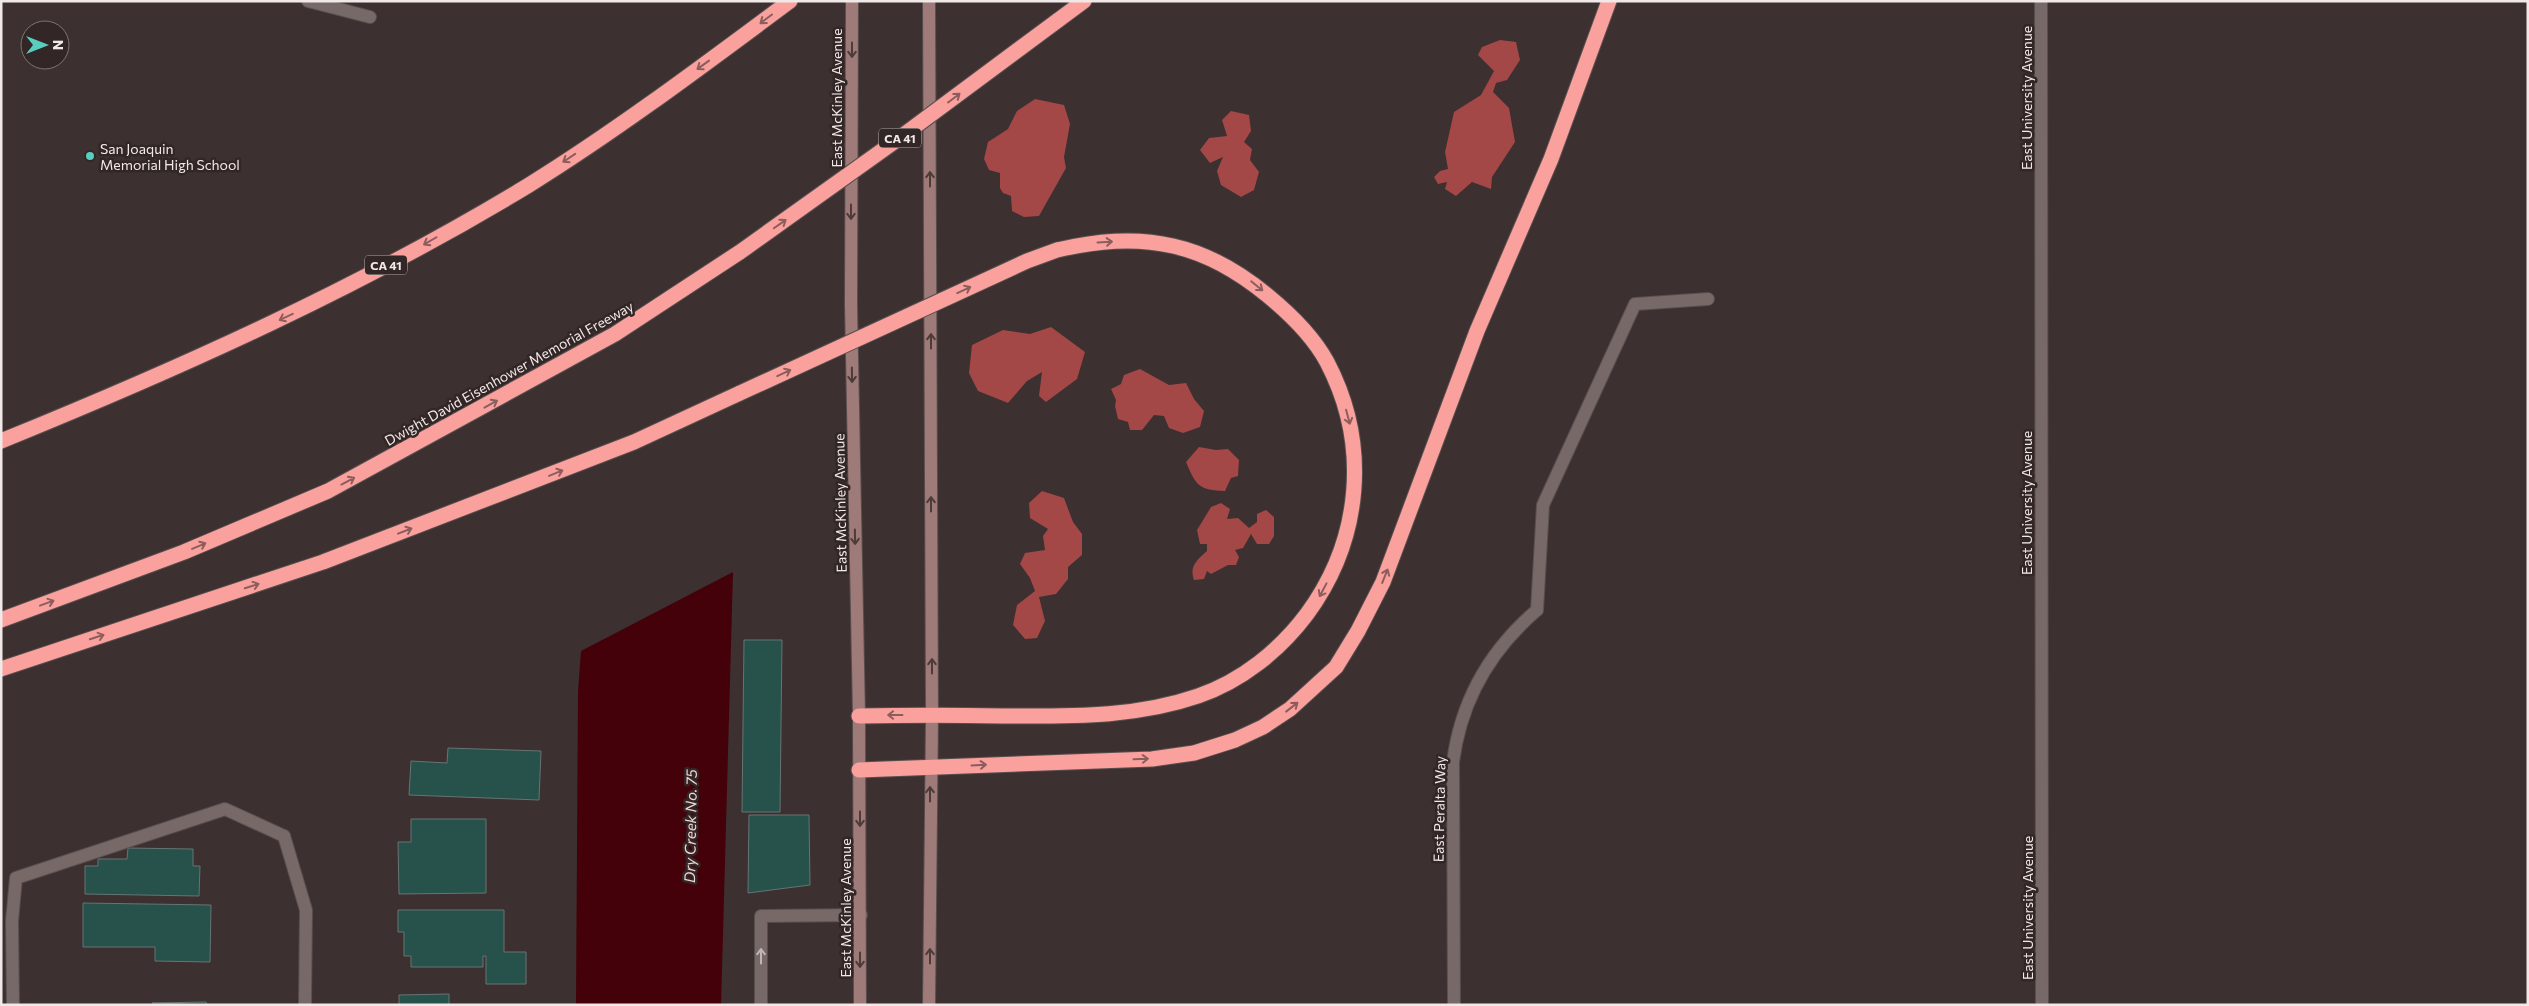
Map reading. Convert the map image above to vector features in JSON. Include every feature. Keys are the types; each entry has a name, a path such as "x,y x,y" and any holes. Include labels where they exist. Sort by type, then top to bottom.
{"highway":[{"name":"CA 41","path":"1,441 121,392 310,306 419,248 529,184 621,123 790,1"},
{"name":"Dwight David Eisenhower Memorial Freeway","path":"1,620 184,552 328,491 615,334 740,252 894,142 1084,1"},
{"path":"859,770 1152,759 1194,753 1235,740 1263,727 1290,710 1336,667 1383,582 1477,331 1551,159 1609,1"},
{"path":"1,669 332,559 634,442 1027,261 1057,250 1090,242 1134,240 1173,246 1210,258 1245,277 1276,302 1304,329 1326,360 1343,398 1353,438 1354,481 1350,525 1338,561 1321,594 1296,629 1267,658 1233,680 1200,695 1142,710 1085,716 859,716"}],"main road":[{"name":"East McKinley Avenue","path":"852,1 851,305 859,716 860,1005"},
{"path":"929,1005 932,715 930,1"}],"street":[{"path":"308,1 370,16"},
{"name":"East University Avenue","path":"2041,1 2042,1005"},
{"name":"East Peralta Way","path":"1454,1005 1453,762 1456,738 1462,716 1492,657 1506,638 1537,610 1543,505 1635,304 1708,299"},
{"path":"13,1005 12,922 16,878 225,809 284,836 306,910 305,1005"},
{"path":"761,1005 761,916 860,915"}],"shaded area":[{"path":"1500,40 1516,42 1520,60 1507,80 1496,83 1493,92 1509,108 1515,142 1492,177 1491,189 1472,182 1456,196 1445,189 1447,182 1438,184 1434,177 1440,171 1448,169 1445,152 1454,112 1481,95 1494,71 1478,55 1482,47"},
{"path":"1035,99 1064,105 1070,124 1064,157 1066,168 1039,216 1024,217 1012,211 1011,196 1003,193 1000,188 1000,173 989,170 984,159 988,142 1008,129 1017,111"},
{"path":"1231,111 1249,115 1251,131 1244,142 1252,149 1250,160 1259,172 1254,190 1241,197 1221,185 1217,171 1223,157 1210,163 1200,150 1209,138 1227,136 1222,120"},
{"path":"1051,327 1085,352 1077,379 1046,402 1039,396 1042,372 1027,381 1008,403 978,391 969,373 972,345 1003,330 1030,334"},
{"path":"1140,369 1169,385 1186,383 1194,399 1204,411 1200,427 1183,433 1169,428 1164,416 1154,415 1142,430 1130,430 1128,422 1118,419 1115,406 1116,400 1111,389 1121,384 1124,375"},
{"path":"1199,447 1216,450 1228,449 1239,460 1238,476 1231,478 1225,491 1204,488 1193,477 1186,462"},
{"path":"1042,491 1064,498 1073,522 1082,534 1082,555 1068,567 1068,579 1056,594 1039,597 1045,621 1037,638 1025,639 1013,625 1017,605 1035,591 1030,578 1020,564 1025,553 1045,550 1043,536 1048,529 1030,518 1029,503"},
{"path":"1221,503 1230,509 1227,519 1238,518 1249,528 1257,522 1257,514 1266,510 1274,517 1274,536 1269,544 1257,544 1251,534 1243,548 1235,550 1239,557 1236,565 1228,565 1211,574 1207,571 1204,579 1194,580 1193,567 1197,560 1207,551 1207,544 1200,544 1197,530 1211,507"}],"water":[{"name":"Dry Creek No. 75","path":"733,572 721,1005 576,1005 578,692 581,651"}],"building":[{"path":"744,640 782,640 780,812 742,812"},
{"path":"448,748 541,751 539,800 409,795 411,761 447,763"},
{"path":"749,815 809,815 810,885 748,893"},
{"path":"411,819 486,819 486,893 399,894 398,842 411,842"},
{"path":"128,848 193,849 193,866 200,866 199,896 85,894 85,866 98,866 98,859 127,859"},
{"path":"83,903 211,905 210,962 155,961 155,947 83,947"},
{"path":"398,910 504,910 504,952 526,952 526,984 486,984 486,956 483,956 483,967 411,967 411,956 404,956 404,932 398,932"},
{"path":"449,994 449,1005 399,1005 399,995"},
{"path":"206,1002 207,1005 152,1003"}],"place":[{"name":"San Joaquin Memorial High School","path":"90,156"}]}
